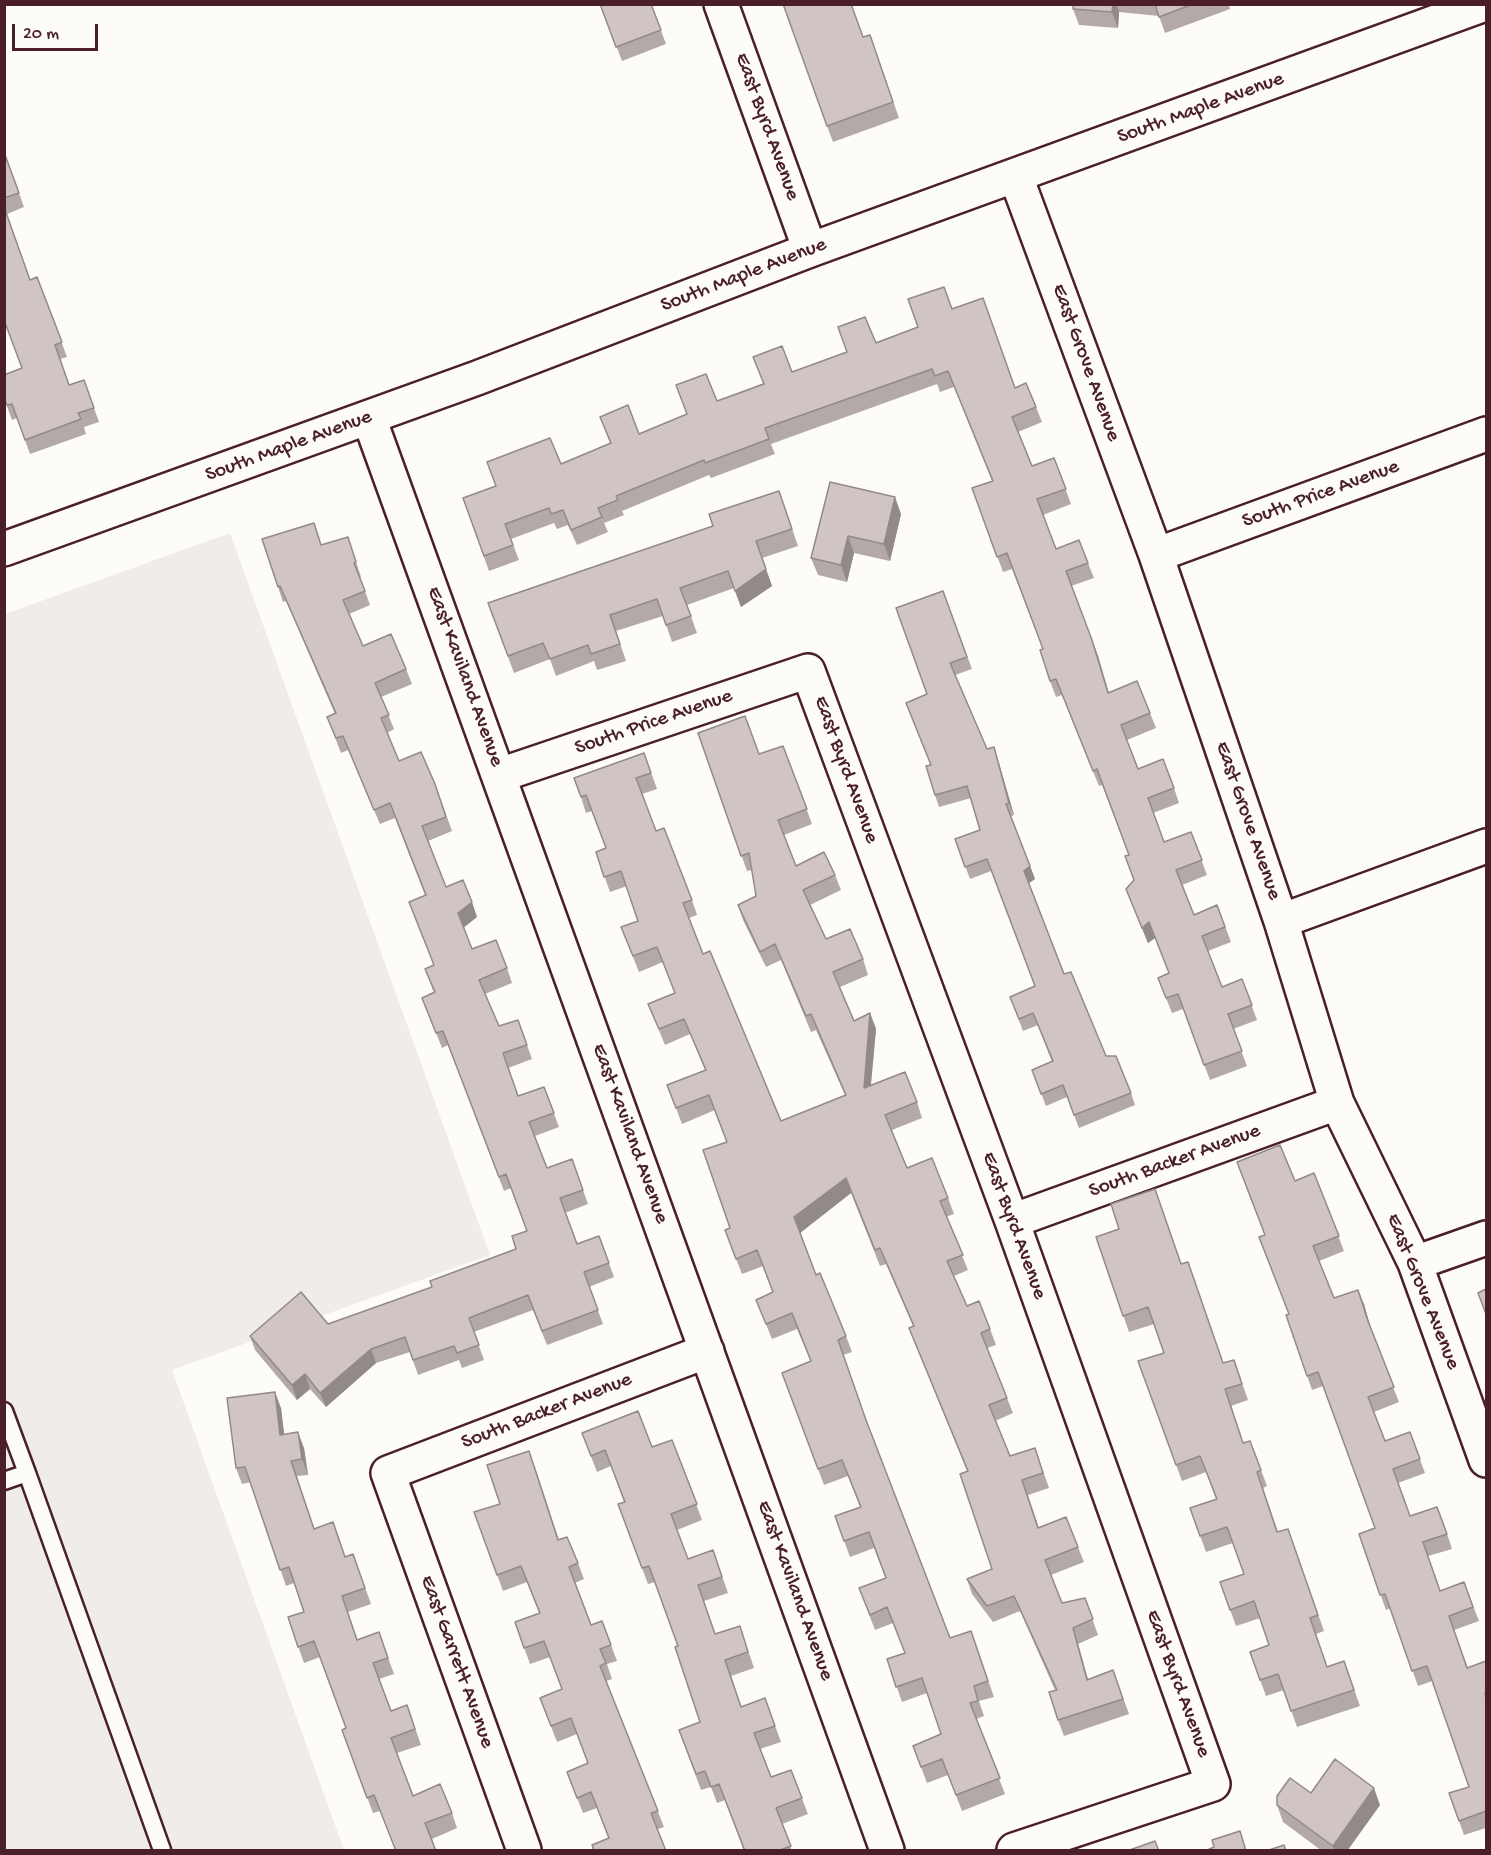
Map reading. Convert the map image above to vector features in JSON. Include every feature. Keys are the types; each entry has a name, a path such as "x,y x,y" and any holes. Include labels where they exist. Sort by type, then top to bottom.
{"street":[{"name":"East Byrd Avenue","path":"721,4 810,250"},
{"name":"South Maple Avenue","path":"4,549 369,418 810,250 1016,177 1485,4"},
{"name":"East Grove Avenue","path":"1016,177 1155,555 1281,921 1337,1103 1415,1263 1486,1460"},
{"name":"East Kaviland Avenue","path":"369,418 500,775 887,1851"},
{"name":"South Price Avenue","path":"1155,555 1486,435"},
{"name":"East Byrd Avenue","path":"808,671 1012,1221 1213,1784 1014,1851"},
{"name":"South Price Avenue","path":"500,775 808,671"},
{"path":"1281,921 1486,846"},
{"name":"South Backer Avenue","path":"1012,1221 1337,1103"},
{"path":"1415,1263 1486,1238"},
{"name":"South Backer Avenue","path":"388,1473 707,1351"},
{"name":"East Garrett Avenue","path":"388,1473 524,1851"}],"lane":[{"path":"4,1411 162,1851"},
{"path":"4,1481 27,1473"}],"shaded area":[{"path":"230,533 490,1255 172,1370 344,1850 5,1850 5,614"}],"building":[{"path":"600,4 651,4 661,30 616,47"},
{"path":"783,4 851,4 863,37 870,35 893,102 827,126"},
{"path":"1073,4 1113,4 1112,12 1073,9"},
{"path":"1155,4 1193,4 1159,17"},
{"path":"4,152 19,193 4,198"},
{"path":"4,207 30,280 37,277 62,342 55,345 69,385 84,380 94,408 78,413 81,419 25,440 12,404 7,405 4,398 4,375 22,368 4,320"},
{"path":"944,287 952,309 983,298 1015,388 1026,383 1036,407 1012,417 1032,466 1054,458 1066,489 1037,499 1056,549 1079,540 1088,563 1066,571 1092,640 1108,693 1137,681 1150,713 1121,725 1138,769 1163,759 1174,788 1148,798 1164,842 1191,832 1202,860 1176,870 1194,915 1217,905 1225,927 1202,936 1222,987 1242,979 1252,1005 1228,1014 1242,1051 1204,1065 1178,994 1166,998 1158,978 1169,973 1149,922 1142,928 1126,889 1134,880 1125,856 1129,855 1097,769 1093,771 1056,679 1050,681 1040,650 1043,649 1007,553 997,557 972,488 993,481 948,371 935,376 932,369 765,428 769,439 705,463 704,460 616,496 618,500 598,508 602,517 571,530 563,510 551,514 549,508 505,524 513,545 484,556 463,498 496,486 487,462 550,438 561,464 611,443 600,417 628,405 639,434 687,414 676,385 706,374 717,401 764,384 753,357 782,346 792,372 847,352 838,327 865,317 876,343 918,327 908,299"},
{"path":"830,482 895,497 884,544 848,536 841,565 811,558"},
{"path":"779,491 792,529 756,541 766,569 735,591 728,571 680,588 691,616 666,625 657,599 610,615 620,644 591,654 588,645 550,659 543,643 508,656 488,603 713,526 709,514"},
{"path":"314,523 321,545 348,537 356,562 354,563 365,591 343,600 363,646 391,634 406,669 375,683 389,715 381,718 399,761 421,752 435,784 446,817 422,826 446,887 463,880 472,902 458,913 472,949 496,940 507,968 479,980 499,1026 518,1020 527,1045 503,1053 518,1096 544,1087 554,1113 529,1122 547,1168 572,1159 583,1190 560,1198 577,1244 599,1236 609,1263 584,1272 598,1310 542,1331 528,1295 469,1318 479,1345 457,1353 454,1346 413,1360 405,1337 371,1349 320,1393 305,1374 292,1385 250,1336 301,1292 328,1324 432,1287 430,1281 516,1249 512,1236 527,1231 506,1174 499,1177 443,1031 436,1033 422,998 435,992 425,969 434,965 409,902 426,895 390,803 374,810 343,736 336,738 327,717 336,713 280,586 278,587 262,539"},
{"path":"943,591 967,657 950,663 987,749 994,747 1009,803 1006,804 1030,866 1024,871 1064,974 1071,972 1106,1056 1116,1056 1131,1093 1074,1115 1063,1085 1041,1094 1032,1070 1053,1061 1033,1013 1019,1019 1010,997 1035,986 987,859 965,867 955,839 980,830 967,786 935,795 926,766 931,765 906,703 927,694 896,608"},
{"path":"745,716 759,754 783,746 807,809 778,820 796,866 824,852 835,875 803,890 826,939 850,929 863,959 833,972 854,1021 870,1013 864,1088 905,1072 917,1102 885,1115 907,1168 932,1158 948,1198 940,1201 963,1255 947,1261 967,1306 979,1301 990,1329 981,1333 1007,1398 989,1405 1010,1456 1035,1448 1043,1473 1022,1480 1038,1528 1066,1517 1078,1547 1045,1560 1062,1603 1085,1598 1093,1619 1073,1628 1087,1680 1113,1670 1123,1699 1058,1720 1049,1692 1057,1690 1014,1596 987,1606 967,1579 992,1569 960,1474 968,1471 909,1328 914,1326 880,1248 875,1250 846,1178 794,1217 816,1275 820,1273 846,1336 838,1340 866,1420 950,1638 971,1631 988,1681 974,1686 978,1701 970,1703 1000,1778 956,1795 942,1759 921,1767 913,1746 941,1734 922,1678 896,1687 887,1659 905,1653 887,1607 870,1615 859,1588 886,1578 869,1532 844,1541 835,1516 861,1507 842,1460 818,1469 782,1373 811,1361 792,1313 766,1324 756,1300 773,1292 757,1250 736,1259 725,1230 730,1228 703,1150 727,1142 709,1095 676,1108 667,1085 706,1070 684,1019 659,1029 648,1004 675,993 657,947 633,956 621,927 638,921 621,871 604,877 596,852 606,848 586,795 581,797 574,778 644,753 651,773 636,778 656,831 664,828 692,900 683,903 703,954 710,951 781,1121 846,1095 811,1014 806,1016 775,944 760,952 738,905 756,896 749,853 741,856 698,733"},
{"path":"1280,1145 1295,1181 1314,1173 1339,1236 1313,1246 1334,1298 1358,1290 1394,1387 1368,1397 1385,1441 1410,1432 1420,1459 1393,1469 1410,1516 1437,1507 1447,1534 1423,1542 1440,1591 1464,1582 1473,1607 1449,1616 1467,1668 1486,1661 1486,1811 1459,1821 1449,1793 1469,1787 1427,1666 1412,1671 1385,1594 1380,1595 1359,1534 1375,1528 1318,1372 1307,1376 1286,1315 1289,1314 1259,1237 1265,1235 1237,1162"},
{"path":"1155,1189 1181,1264 1188,1262 1223,1363 1234,1360 1242,1384 1225,1389 1243,1443 1250,1441 1261,1470 1257,1472 1277,1532 1288,1529 1318,1615 1310,1618 1327,1667 1344,1661 1354,1690 1291,1711 1278,1674 1260,1680 1250,1652 1269,1645 1254,1601 1230,1610 1220,1582 1244,1574 1227,1527 1200,1536 1190,1508 1217,1499 1200,1456 1176,1465 1138,1361 1164,1353 1148,1307 1123,1316 1096,1237 1119,1229 1111,1204"},
{"path":"1486,1289 1486,1314 1478,1293"},
{"path":"275,1392 280,1435 298,1432 302,1459 291,1461 314,1529 333,1522 345,1557 353,1554 365,1588 342,1596 357,1640 379,1632 388,1658 373,1663 391,1711 407,1705 415,1729 391,1738 413,1796 440,1784 452,1813 425,1823 436,1851 396,1851 374,1795 367,1798 342,1730 346,1728 314,1641 298,1647 288,1617 304,1612 289,1567 280,1570 245,1467 236,1468 227,1398"},
{"path":"638,1411 652,1447 672,1440 697,1504 671,1514 688,1559 713,1550 722,1577 698,1585 715,1634 740,1626 748,1652 725,1660 741,1707 765,1698 775,1726 754,1733 771,1777 791,1770 802,1798 776,1808 791,1846 778,1851 745,1851 719,1784 711,1787 705,1771 696,1774 679,1730 700,1722 675,1647 678,1646 649,1566 642,1568 618,1504 625,1502 605,1450 591,1456 582,1433"},
{"path":"529,1451 558,1540 567,1537 578,1563 569,1567 591,1625 602,1621 611,1645 600,1649 606,1663 600,1666 658,1811 651,1813 666,1851 594,1851 592,1845 609,1838 591,1792 577,1798 567,1772 588,1763 571,1718 551,1726 540,1698 562,1689 544,1641 524,1648 515,1622 540,1613 521,1566 497,1575 474,1512 500,1504 487,1465"},
{"path":"1335,1759 1374,1788 1333,1846 1277,1805 1277,1796 1290,1778 1311,1793"},
{"path":"1240,1831 1246,1851 1205,1851 1214,1847 1212,1840"},
{"path":"1155,1841 1159,1851 1127,1851"},
{"path":"1284,1845 1286,1851 1266,1851"}]}
